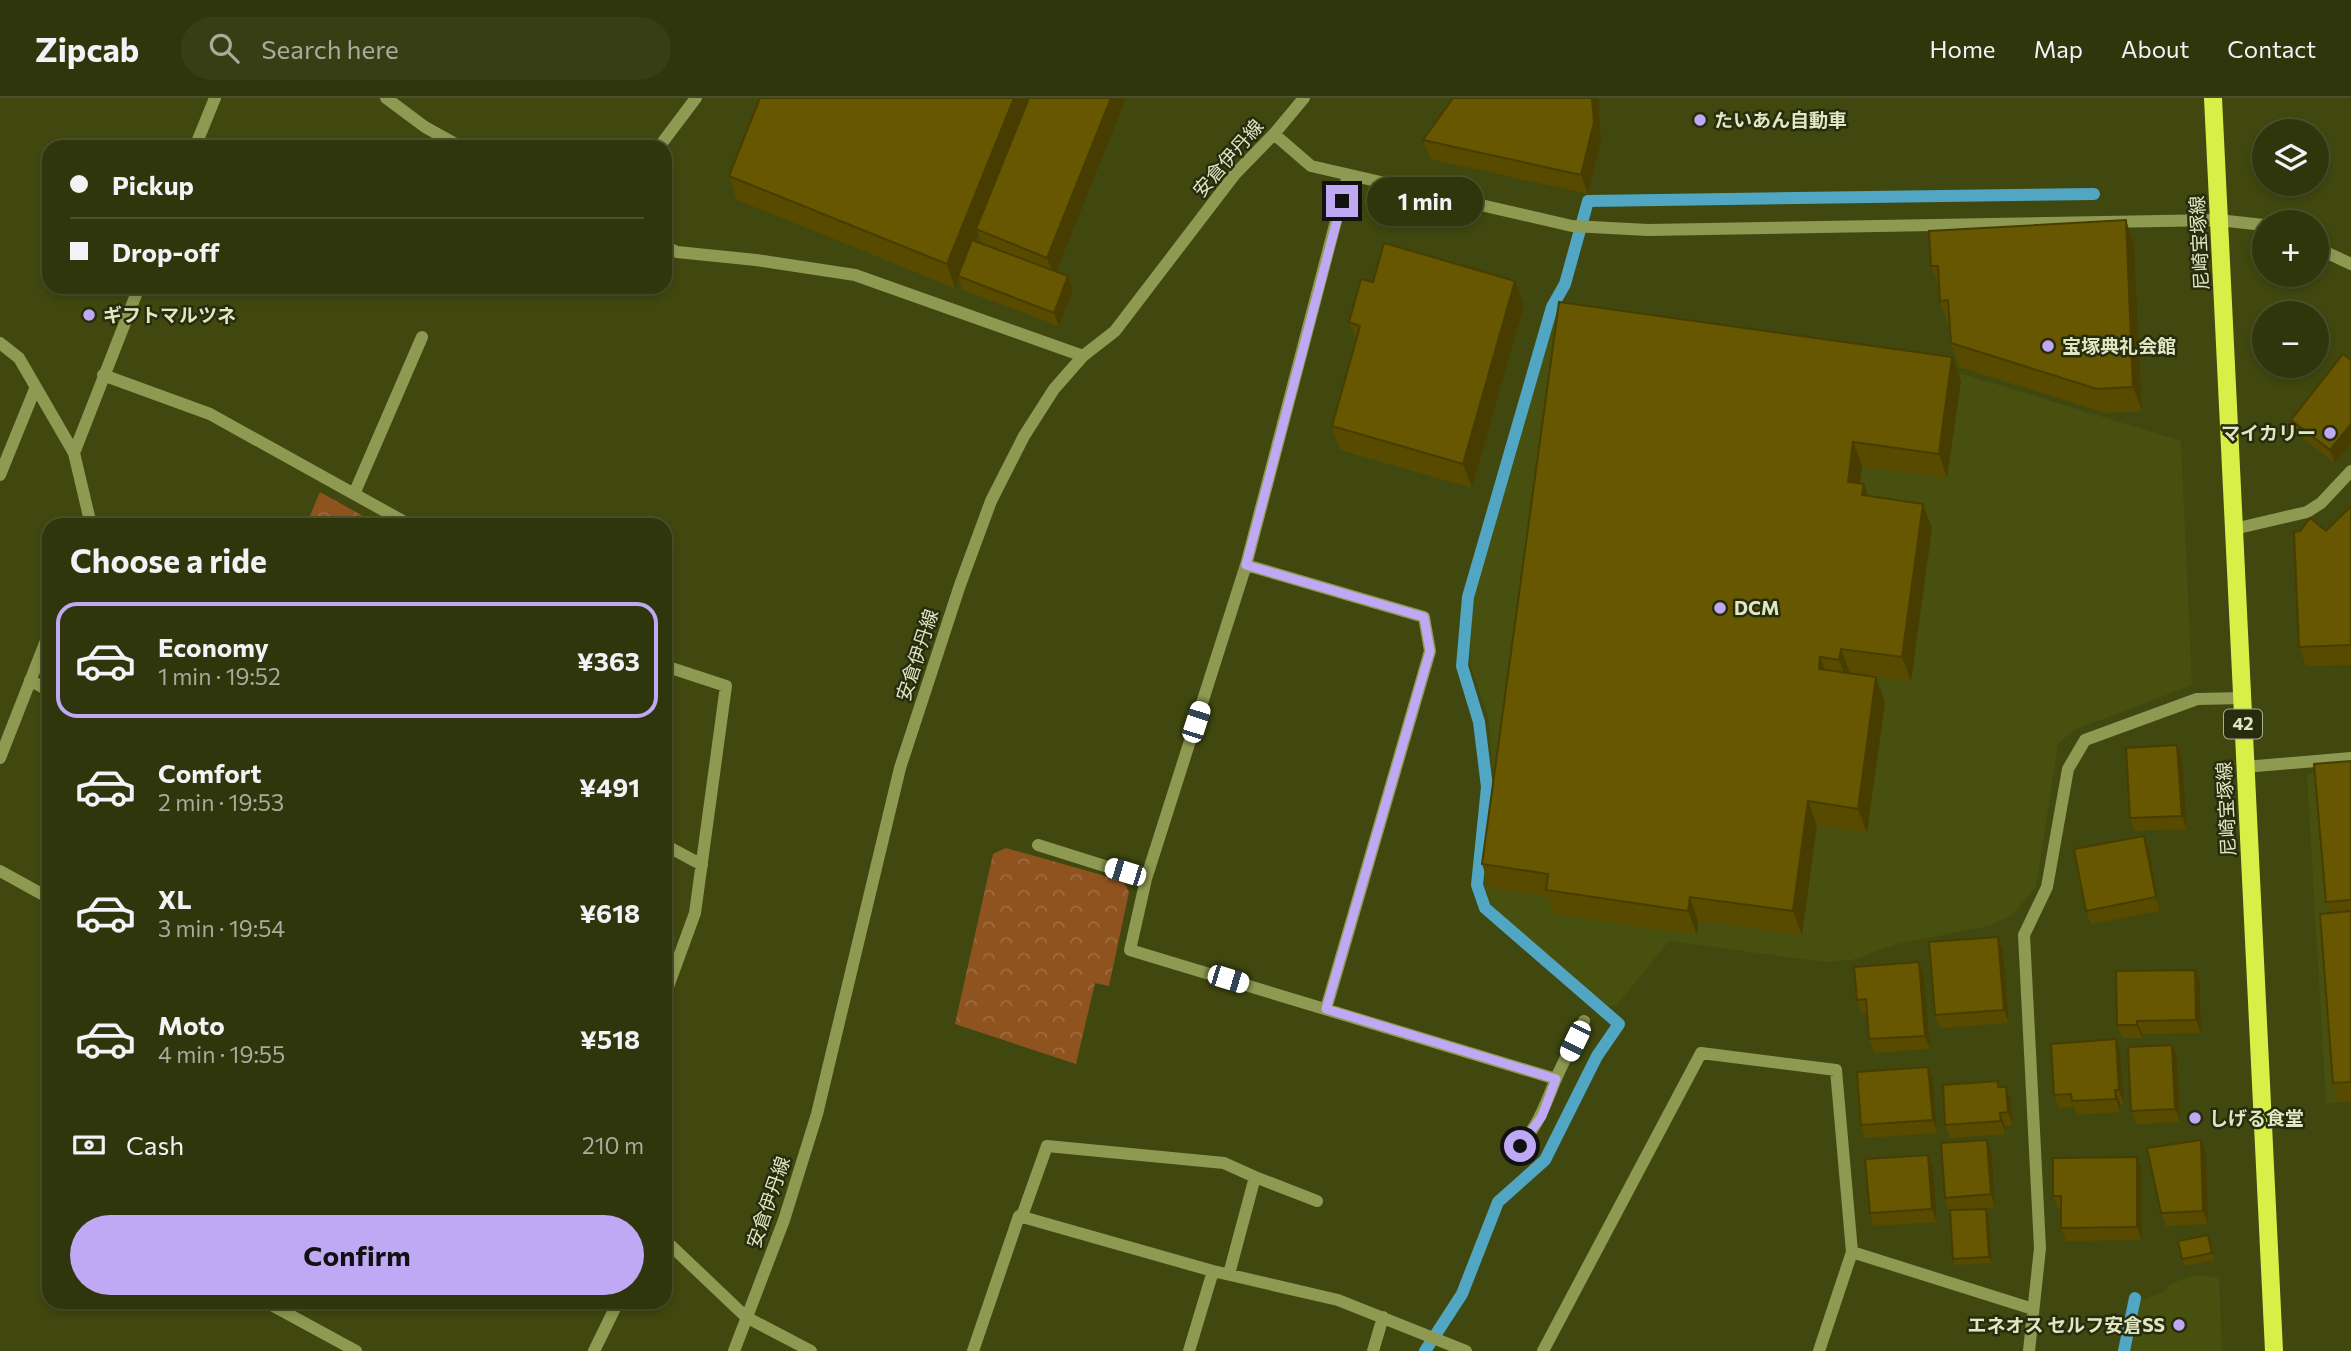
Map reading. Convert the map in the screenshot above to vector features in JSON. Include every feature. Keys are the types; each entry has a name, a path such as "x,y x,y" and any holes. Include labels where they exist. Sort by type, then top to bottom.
{"main road":[{"name":"尼崎宝塚線","path":"2213,98 2274,1351"}],"street":[{"path":"198,140 215,98"},
{"path":"386,98 425,127 448,140"},
{"path":"664,140 696,98"},
{"name":"安倉伊丹線","path":"734,1351 784,1220 817,1114 900,768 960,585 991,501 1024,436 1054,389 1083,356 1115,331 1235,173 1274,134 1304,98"},
{"path":"1274,134 1311,166 1572,226 1623,229 2218,220 2252,224"},
{"path":"1348,175 1246,565 1146,879 1130,950 1556,1079"},
{"path":"672,250 855,275 1083,356"},
{"path":"2329,254 2351,264"},
{"path":"75,453 136,294"},
{"path":"354,494 422,337"},
{"path":"0,342 19,358 75,453 89,518"},
{"path":"103,375 210,414 397,518"},
{"path":"0,474 35,388"},
{"path":"2234,529 2307,512 2321,503 2351,471"},
{"path":"1246,565 1424,617 1430,651 1326,1009"},
{"path":"0,758 42,650"},
{"path":"672,668 726,686 695,913 672,976"},
{"path":"30,680 42,687"},
{"path":"2029,1351 2040,1248 2024,935 2047,887 2067,769 2085,740 2197,699 2242,698"},
{"path":"2245,767 2351,758"},
{"path":"1038,845 1146,879"},
{"path":"672,849 702,865"},
{"path":"0,871 42,894"},
{"path":"1509,1153 1520,1146 1542,1116 1556,1079 1584,1021"},
{"path":"1543,1351 1701,1053 1836,1070 1852,1252 1819,1351"},
{"path":"1022,1216 1047,1146 1224,1163 1317,1201"},
{"path":"1229,1274 1255,1177"},
{"path":"973,1351 1018,1216 1213,1271 1338,1300 1466,1351"},
{"path":"672,1247 746,1317 811,1351"},
{"path":"1852,1252 2033,1309"},
{"path":"1189,1351 1213,1271"},
{"path":"280,1309 356,1351"},
{"path":"594,1351 615,1309"},
{"path":"1373,1351 1383,1317"}],"shaded area":[{"path":"1556,314 1966,375 2181,441 2192,685 2074,730 2058,744 2036,887 2012,915 1989,926 1897,944 1852,960 1824,962 1669,941 1616,1006 1606,1007 1492,907 1484,885 1494,780 1488,716 1470,664 1473,598"},
{"path":"2351,771 2351,1102 2326,1103 2307,774"},
{"name":"エネオス セルフ安倉SS","path":"2191,1276 2219,1277 2222,1351 2131,1351 2141,1300 2166,1291 2168,1285"}],"green space":[{"path":"320,492 366,518 309,518"},
{"path":"1006,848 1123,881 1129,892 1109,986 1095,983 1076,1064 955,1024 993,854"}],"building":[{"path":"760,98 1014,98 947,264 729,176"},
{"path":"1029,98 1111,98 1047,258 976,229"},
{"path":"1453,98 1592,98 1594,122 1581,175 1423,140"},
{"name":"宝塚典礼会館","path":"2126,220 2133,387 2097,389 1951,343 1948,300 1940,301 1938,266 1931,266 1929,231"},
{"path":"972,240 1068,276 1054,313 958,276"},
{"path":"1384,243 1515,281 1463,464 1332,426 1360,326 1349,322 1361,279 1373,282"},
{"path":"1559,302 1952,357 1939,454 1853,442 1848,482 1864,484 1862,495 1923,504 1902,657 1841,649 1839,660 1820,657 1819,669 1876,677 1858,809 1808,801 1793,911 1690,897 1688,911 1546,890 1548,874 1482,864"},
{"path":"2343,354 2351,360 2351,424 2330,450 2291,420 2324,378 2329,378 2329,372"},
{"path":"2351,506 2351,645 2299,647 2294,532 2300,531 2310,518 2326,531"},
{"path":"2177,745 2182,816 2130,818 2126,748"},
{"path":"2351,761 2351,900 2326,902 2314,764"},
{"path":"2144,836 2156,897 2086,911 2074,849"},
{"path":"2351,911 2351,1082 2333,1083 2320,914"},
{"path":"1998,937 2004,1010 1935,1015 1929,942"},
{"path":"1919,962 1925,1036 1869,1039 1866,999 1857,1000 1854,967"},
{"path":"2195,970 2196,1020 2137,1021 2137,1025 2117,1025 2116,971"},
{"path":"2116,1039 2119,1090 2115,1090 2116,1099 2072,1101 2071,1094 2054,1095 2051,1044"},
{"path":"2172,1045 2175,1109 2131,1111 2128,1047"},
{"path":"1928,1067 1933,1120 1861,1125 1857,1072"},
{"path":"1998,1081 1998,1087 2006,1087 2008,1112 2000,1113 2001,1121 1945,1125 1943,1085"},
{"path":"1987,1140 1991,1194 1945,1198 1941,1143"},
{"path":"2201,1140 2203,1211 2161,1213 2147,1148"},
{"path":"1928,1155 1932,1209 1870,1213 1865,1159"},
{"path":"2137,1157 2137,1227 2061,1228 2061,1196 2053,1196 2053,1158"},
{"path":"1986,1209 1989,1257 1953,1259 1950,1210"},
{"path":"2208,1235 2212,1253 2182,1259 2178,1241"}],"waterway":[{"path":"1425,1351 1462,1294 1498,1202 1545,1160 1597,1056 1619,1024 1485,908 1477,885 1487,787 1479,722 1462,666 1468,597 1552,307 1565,284 1588,201 2094,194"},
{"path":"2124,1351 2135,1298"}],"place":[{"name":"たいあん自動車","path":"1700,120"},
{"name":"ギフトマルツネ","path":"89,315"},
{"name":"宝塚典礼会館","path":"2048,346"},
{"name":"マイカリー","path":"2330,433"},
{"name":"DCM","path":"1720,608"},
{"name":"しげる食堂","path":"2195,1118"},
{"name":"エネオス セルフ安倉SS","path":"2179,1325"}],"route":[{"path":"1342,201 1246,565 1424,617 1430,651 1326,1009 1556,1079 1542,1116 1520,1146"}]}
